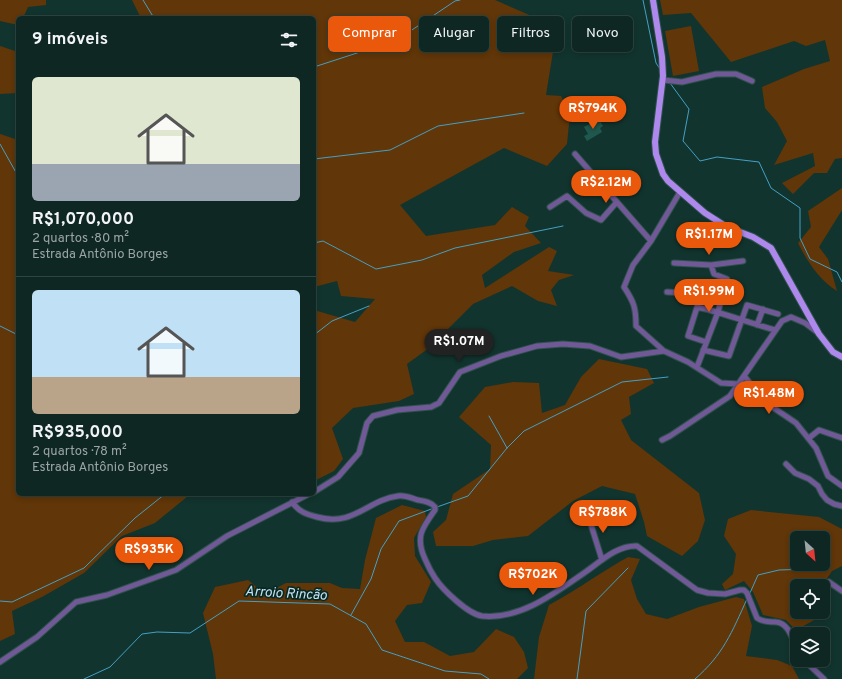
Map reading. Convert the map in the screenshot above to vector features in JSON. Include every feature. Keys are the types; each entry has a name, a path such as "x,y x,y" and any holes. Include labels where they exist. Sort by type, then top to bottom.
{"main road":[{"path":"652,0 663,69 655,142 656,154 663,174 668,181 705,213 727,227 753,237 771,248 820,334 833,352 842,357"}],"street":[{"path":"663,78 682,82 716,74 736,74 752,81"},
{"path":"575,154 616,203 651,241"},
{"path":"680,192 651,241 633,266 624,287 633,300 636,309 636,326 664,351 697,367 722,383 739,384"},
{"path":"550,207 567,196 586,213 601,220 616,203"},
{"path":"674,263 711,264 743,261"},
{"path":"697,367 718,312 727,278 714,274 711,264"},
{"path":"706,342 688,336 704,285 725,287"},
{"path":"667,292 687,293 699,300"},
{"path":"704,350 729,356 747,305 778,314"},
{"path":"697,307 775,330"},
{"path":"757,325 762,309"},
{"path":"662,440 730,396 745,377 782,321 791,317 805,323 820,334"},
{"path":"316,491 338,477 359,453 367,423 373,416 397,410 431,407 439,403 460,372 501,356 537,346 563,344 590,346 621,357 664,351"},
{"path":"745,377 765,402 796,423 816,448 828,476 842,486"},
{"path":"809,438 818,430 842,438"},
{"path":"786,464 796,473 809,479 818,486 827,500 842,506"},
{"path":"0,662 37,637 76,602 107,595 176,570 228,536 305,496"},
{"path":"292,502 302,513 332,520 345,518 388,498 397,496 405,496 431,503 435,507 435,510 426,522 419,542 423,554 436,579 448,593 474,614 482,616 507,614 532,606 569,583 618,549 628,546 637,546 697,590 708,593 724,594 744,590 747,593 757,618 767,622 784,624 790,634"},
{"path":"588,512 602,560"},
{"path":"830,583 842,591"},
{"path":"811,667 824,679"}],"shaded area":[{"path":"0,0 46,0 46,5 28,7 24,16 16,16 16,25 0,21"},
{"path":"132,0 495,0 532,16 497,16 497,52 553,52 546,95 561,96 570,114 567,144 547,166 504,148 400,205 426,236 495,225 512,207 529,217 525,226 541,243 514,252 482,275 485,288 549,247 557,251 548,271 574,275 559,280 551,290 557,306 538,301 512,286 473,304 429,348 407,364 414,394 399,401 353,408 332,428 343,459 334,471 316,480 316,311 355,322 375,299 341,296 337,281 316,286 316,16 140,16"},
{"path":"660,0 842,0 842,158 835,159 827,173 814,173 793,194 782,183 815,166 813,153 774,165 787,141 777,122 765,108 762,87 804,69 830,61 825,40 806,46 794,41 731,62 691,13 663,15"},
{"path":"691,26 699,71 673,76 665,31"},
{"path":"0,46 16,51 16,93 0,94"},
{"path":"0,134 16,139 16,496 188,496 155,523 122,536 84,573 42,597 12,611 15,634 0,641"},
{"path":"842,188 842,210 819,247 828,259 837,291 814,270 798,243 811,227 808,211"},
{"path":"599,359 647,369 654,383 629,397 631,414 621,420 631,440 699,493 705,520 698,541 682,556 647,536 635,494 602,486 573,501 528,536 493,540 473,546 436,546 433,532 446,520 453,494 490,469 491,445 459,417 485,387 513,382 539,383 542,413 565,405 581,377"},
{"path":"402,505 425,511 426,517 414,538 415,556 431,582 422,603 407,605 395,621 405,642 424,642 450,656 474,652 496,629 514,637 524,652 528,668 517,679 216,679 213,654 203,613 215,587 248,580 265,594 286,583 330,583 342,588 360,589 365,560 376,518"},
{"path":"751,510 819,517 842,529 842,566 832,571 827,579 790,579 790,619 816,619 801,627 793,627 786,620 763,615 753,592 744,581 725,590 722,584 733,574 736,554 724,536 728,519"},
{"path":"628,557 640,559 631,580 637,599 646,614 667,619 699,607 736,597 744,599 752,626 746,656 777,660 790,665 799,679 534,679 539,637 549,605"}],"building":[{"path":"599,119 603,126 600,128 602,132 587,141 584,136 588,134 584,127"}],"waterway":[{"path":"143,0 153,16"},
{"path":"316,66 397,40 455,1 460,0"},
{"path":"643,0 656,63 660,69"},
{"path":"670,83 689,109 683,141 700,161 717,157 759,162 771,188 800,208 800,238 810,259 837,272 842,282"},
{"path":"316,159 390,150 438,126 524,113"},
{"path":"0,144 16,172"},
{"path":"316,243 323,241 376,269 422,260 455,248 563,226"},
{"path":"316,333 332,321 369,306"},
{"path":"0,326 16,334"},
{"path":"437,507 468,496 507,448 524,431 622,382 668,377"},
{"path":"489,416 507,448"},
{"path":"0,601 12,602 84,568 135,518 162,496"},
{"path":"351,615 371,579 381,549 399,521 434,508"},
{"path":"577,679 586,611 628,568"},
{"name":"Arroio Rincão","path":"750,593 758,575 779,570 790,570"},
{"name":"Arroio Rincão","path":"695,679 705,670 720,652 747,599"},
{"name":"Arroio Rincão","path":"84,679 110,667 142,634 157,632 190,633 239,601 330,604 366,624 382,650 445,671 481,674 489,679"}]}
